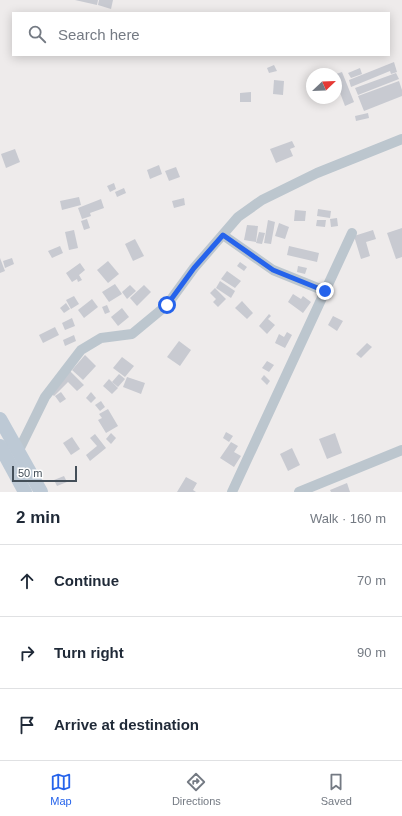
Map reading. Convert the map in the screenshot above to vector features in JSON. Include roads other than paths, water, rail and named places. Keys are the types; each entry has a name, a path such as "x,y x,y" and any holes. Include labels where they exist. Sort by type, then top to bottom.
{"main road":[{"path":"0,419 41,492"},
{"path":"0,446 21,489"}],"street":[{"path":"18,452 46,396 81,350 101,338 132,334 167,305 194,268 238,217 262,200 317,173 402,139"},
{"path":"232,492 352,233"},
{"path":"223,235 273,270 325,291"},
{"path":"299,492 402,450"}]}
